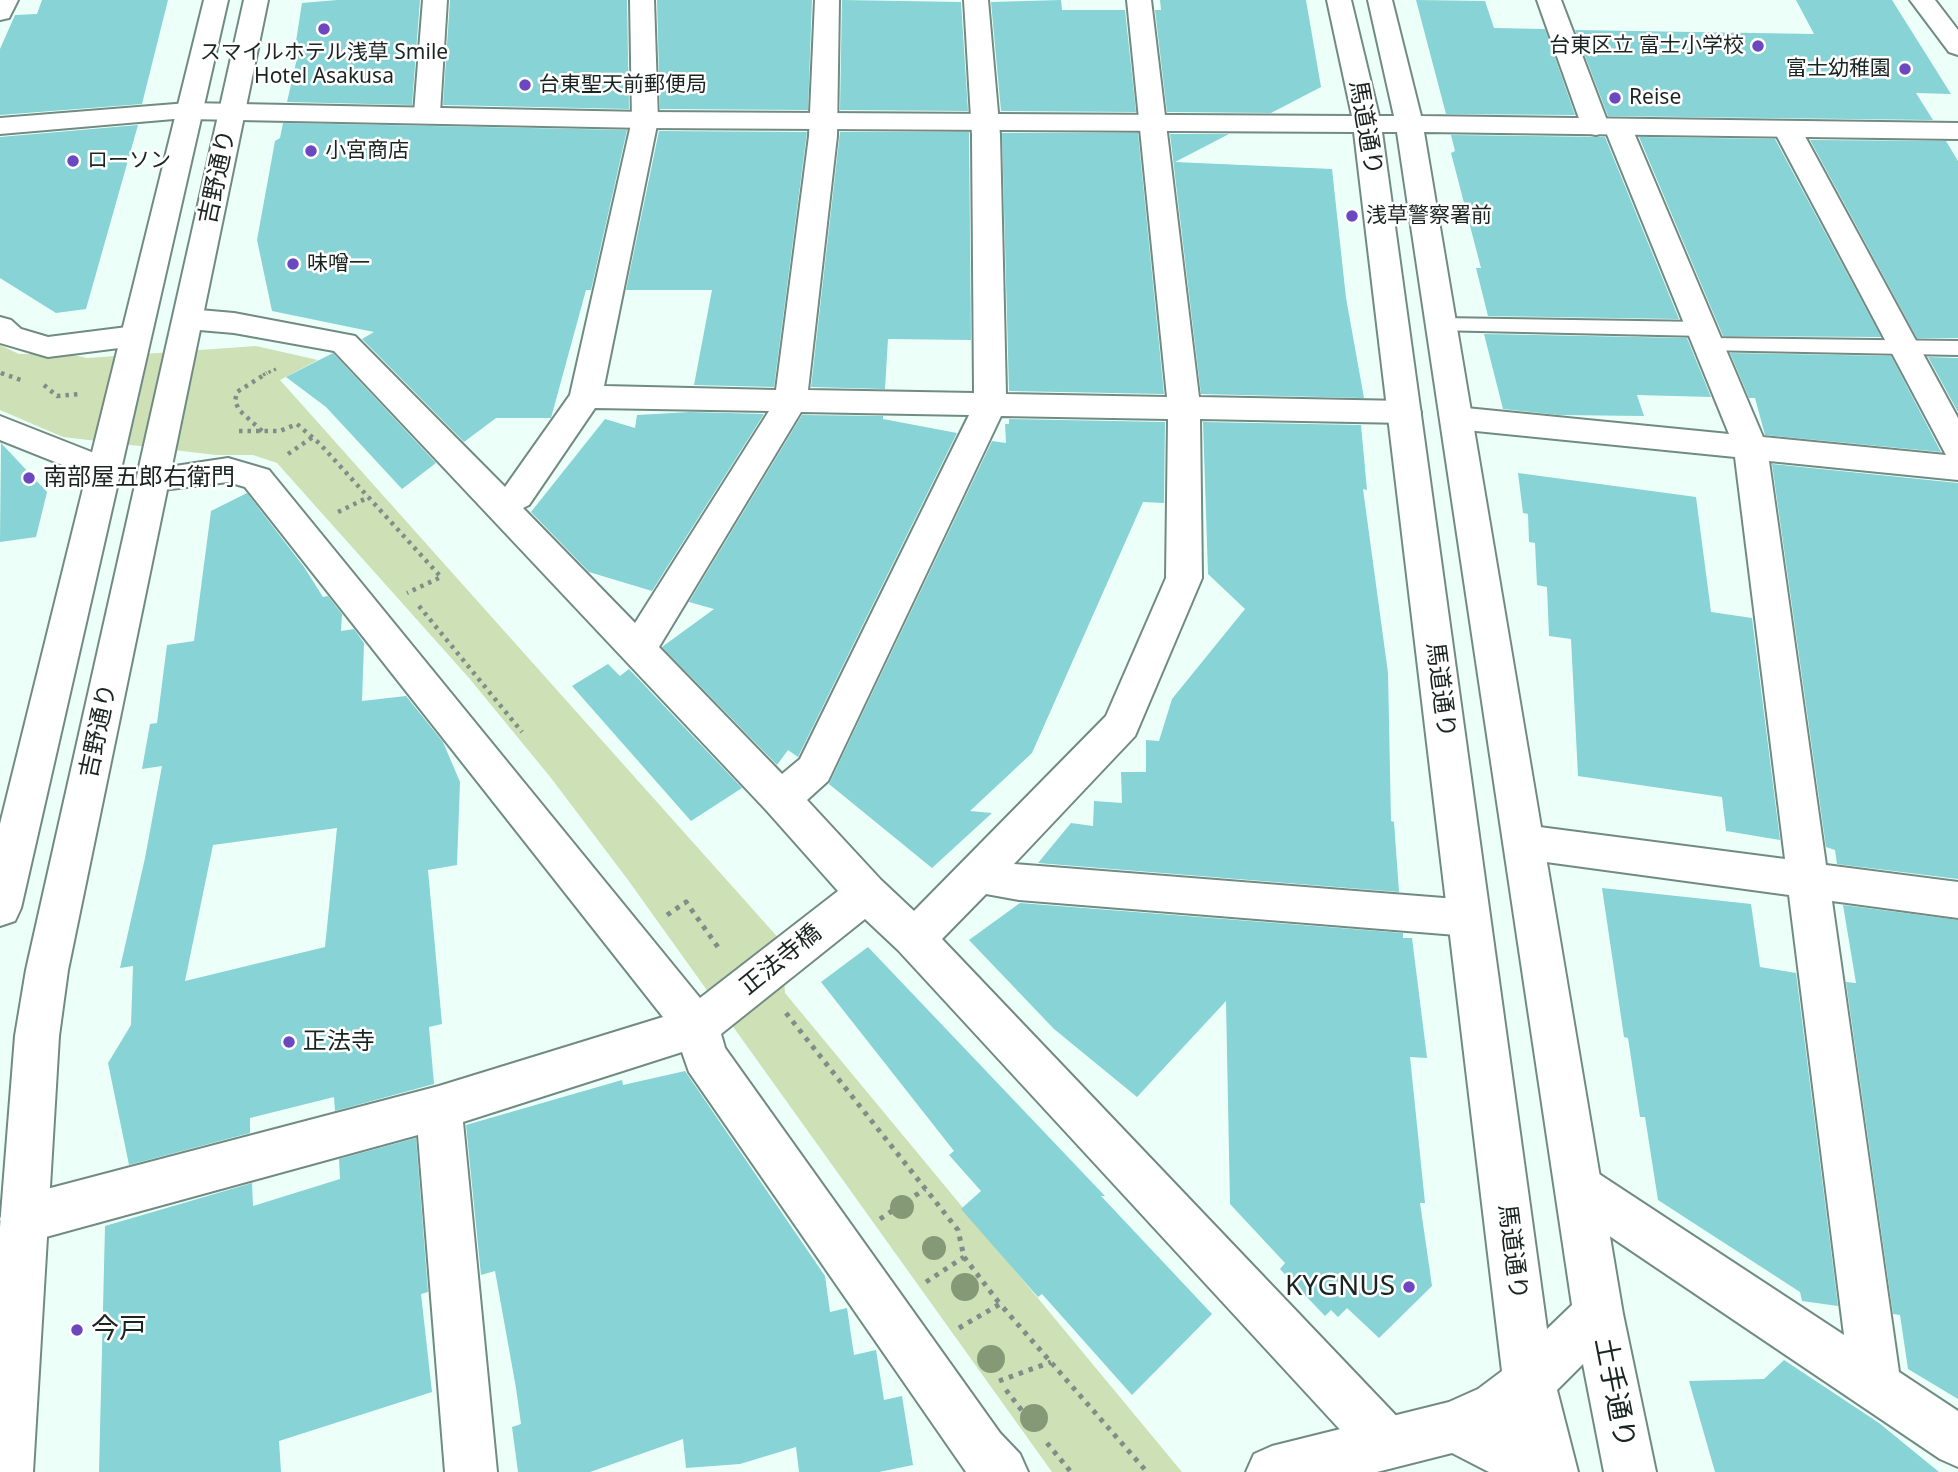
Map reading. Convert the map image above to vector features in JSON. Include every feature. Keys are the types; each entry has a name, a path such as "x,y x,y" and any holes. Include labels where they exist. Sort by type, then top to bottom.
{"street":[{"path":"0,13 6,0"},
{"name":"吉野通り","path":"0,908 13,797 105,470 216,0"},
{"name":"吉野通り","path":"7,1472 37,1037 47,970 256,0"},
{"path":"427,113 435,0"},
{"path":"500,505 517,496 586,397 645,120 642,0"},
{"path":"638,650 791,402 824,121 827,0"},
{"path":"781,799 814,771 990,405 985,122 976,0"},
{"path":"913,937 939,917 1121,725 1184,578 1184,406 1139,0"},
{"name":"馬道通り","path":"1339,0 1367,124 1529,1382"},
{"name":"馬道通り","path":"1380,0 1409,124 1598,1314"},
{"path":"1549,0 1706,337 1750,445 1875,1383"},
{"path":"1922,0 1958,47"},
{"path":"0,126 188,111 427,113 645,120 1409,124 1958,131"},
{"path":"1787,128 1958,448"},
{"path":"188,319 234,323 344,343 781,799 866,893 913,937 1387,1443"},
{"path":"0,327 10,336 48,347 135,336"},
{"path":"586,397 1405,412"},
{"path":"1456,418 1750,445 1958,468"},
{"path":"0,427 105,470"},
{"path":"153,479 228,470 257,478 697,1027 705,1056 982,1451 1002,1472"},
{"path":"1524,842 1958,900"},
{"path":"982,870 996,880 1469,918"},
{"name":"正法寺橋","path":"697,1027 866,893"},
{"path":"24,1219 439,1108 697,1027"},
{"path":"439,1108 471,1472"},
{"path":"1579,1188 1875,1383 1958,1441"},
{"path":"1272,1472 1454,1427 1496,1407 1529,1382 1598,1314"},
{"name":"土手通り","path":"1598,1314 1630,1472"},
{"path":"1529,1382 1552,1472"},
{"path":"1454,1427 1544,1472"}],"lane":[{"path":"1441,325 1958,348"}],"path":[{"path":"263,432 239,410 235,401 237,392 254,379 277,369"},
{"path":"228,430 280,431 297,424 313,438 441,577 407,593"},
{"path":"285,458 292,449 313,438"},
{"path":"336,513 369,497"},
{"path":"327,504 344,523"},
{"path":"402,587 523,733"},
{"path":"658,904 667,915 686,902 958,1230 964,1257 1000,1304 1147,1472"},
{"path":"880,1219 925,1189"},
{"path":"926,1282 964,1257"},
{"path":"967,1338 960,1328 1000,1304"},
{"path":"999,1381 1051,1362"},
{"path":"991,1370 1070,1472"}],"green space":[{"path":"0,345 19,354 69,354 87,358 256,346 318,360 280,380 782,942 785,993 1182,1472 1052,1472 628,880 551,778 469,678 277,463 253,455 216,455 63,437 0,410"}],"building":[{"path":"42,0 168,0 142,104 0,115 0,49 15,15 37,14"},
{"path":"337,0 420,0 412,105 287,102 298,54 294,54 302,3"},
{"path":"450,0 627,0 629,109 443,105"},
{"path":"657,0 812,0 808,110 660,109"},
{"path":"842,0 961,2 968,111 840,110"},
{"path":"1061,0 1062,10 1125,10 1136,112 1001,111 991,2"},
{"path":"1160,0 1306,0 1321,87 1271,113 1167,112 1155,10 1161,10"},
{"path":"1416,0 1485,1 1494,28 1545,29 1575,115 1446,114"},
{"name":"台東区立 富士小学校","path":"1796,0 1892,0 1951,94 1916,93 1933,120 1608,116 1575,30 1814,34"},
{"path":"283,123 627,130 591,290 586,290 551,418 496,418 464,442 362,339 374,332 272,311 257,240 275,141 280,138"},
{"path":"138,125 86,309 56,313 0,278 0,137"},
{"path":"659,131 807,132 774,387 694,385 712,290 626,290"},
{"path":"840,132 969,132 971,340 888,339 885,389 811,387"},
{"path":"1002,133 1138,133 1164,394 1009,391"},
{"path":"1170,134 1229,134 1175,162 1332,169 1346,298 1364,398 1201,394"},
{"path":"1451,135 1605,137 1679,319 1488,316 1476,268 1481,268 1451,153 1455,151"},
{"path":"1639,137 1775,139 1881,337 1723,336"},
{"path":"1810,140 1946,141 1958,161 1958,338 1917,338"},
{"path":"1484,334 1687,338 1711,397 1637,395 1644,416 1559,415 1503,409"},
{"path":"333,353 436,463 402,489 326,407 286,377"},
{"path":"1730,353 1891,356 1941,452 1765,435 1755,398 1749,398"},
{"path":"1928,357 1958,358 1958,412"},
{"path":"690,412 764,414 652,591 589,572 531,512 605,419 635,428 637,415"},
{"path":"802,415 883,416 883,419 957,433 798,757 788,750 777,765 662,647 714,609 689,602"},
{"path":"1009,419 1165,422 1164,503 1143,502 1032,753 970,811 992,813 932,868 829,784 992,441 1006,443 1005,424 1009,424"},
{"path":"1203,422 1361,425 1367,490 1363,489 1388,673 1391,821 1394,822 1399,892 1038,863 1071,823 1093,826 1094,801 1122,803 1121,772 1146,772 1146,740 1159,741 1172,699 1245,609 1208,574"},
{"path":"1,443 47,492 36,537 0,542"},
{"path":"1772,464 1958,483 1958,879 1837,864 1835,850 1826,847"},
{"path":"1518,473 1696,497 1711,612 1752,618 1780,840 1726,831 1722,797 1578,776 1571,639 1549,636 1547,587 1537,585 1535,543 1529,542 1528,514 1523,513"},
{"path":"247,493 304,567 323,597 328,596 342,614 341,631 354,629 364,643 362,701 406,696 443,742 460,782 457,865 428,870 442,1024 429,1027 434,1084 335,1111 334,1097 250,1118 250,1133 129,1165 108,1063 131,1025 133,966 120,968 162,766 142,769 150,724 157,723 167,645 194,641 211,511","holes":["337,828 325,947 185,981 213,845"]},
{"path":"608,664 620,676 629,669 742,788 691,821 572,686"},
{"path":"1602,888 1751,904 1760,967 1796,973 1838,1306 1802,1301 1800,1292 1658,1200 1645,1117 1640,1117 1628,1038 1624,1037"},
{"path":"1020,903 1403,933 1403,938 1412,938 1427,1058 1410,1057 1425,1203 1420,1203 1432,1286 1379,1338 1347,1308 1338,1317 1331,1310 1325,1316 1280,1269 1285,1263 1230,1204 1226,1001 1137,1097 1054,1029 969,940"},
{"path":"1843,905 1958,920 1958,1399 1908,1369 1900,1315 1893,1314 1846,982 1856,983"},
{"path":"868,947 1105,1196 1101,1196 1212,1314 1132,1395 1042,1294 1038,1297 961,1209 981,1191 949,1155 954,1151 821,982"},
{"path":"685,1071 825,1276 830,1312 847,1308 854,1355 876,1350 884,1400 902,1396 913,1465 879,1472 799,1472 796,1447 740,1464 686,1468 683,1439 590,1472 518,1472 512,1427 521,1424 516,1388 495,1271 481,1275 466,1125 622,1080 623,1085"},
{"path":"416,1138 428,1292 421,1294 432,1392 279,1441 281,1472 99,1472 105,1226 252,1183 253,1206 340,1179 339,1159"},
{"path":"1784,1360 1879,1423 1939,1472 1715,1472 1689,1381 1764,1379"}],"place":[{"name":"スマイルホテル浅草 Smile Hotel Asakusa","path":"324,29"},
{"name":"台東区立 富士小学校","path":"1758,46"},
{"name":"富士幼稚園","path":"1905,69"},
{"name":"台東聖天前郵便局","path":"525,85"},
{"name":"Reise","path":"1615,98"},
{"name":"小宮商店","path":"311,151"},
{"name":"ローソン","path":"73,161"},
{"name":"浅草警察署前","path":"1352,216"},
{"name":"味噌一","path":"293,264"},
{"name":"南部屋五郎右衛門","path":"29,478"},
{"name":"正法寺","path":"289,1042"},
{"name":"KYGNUS","path":"1409,1287"},
{"name":"今戸","path":"77,1330"}]}
